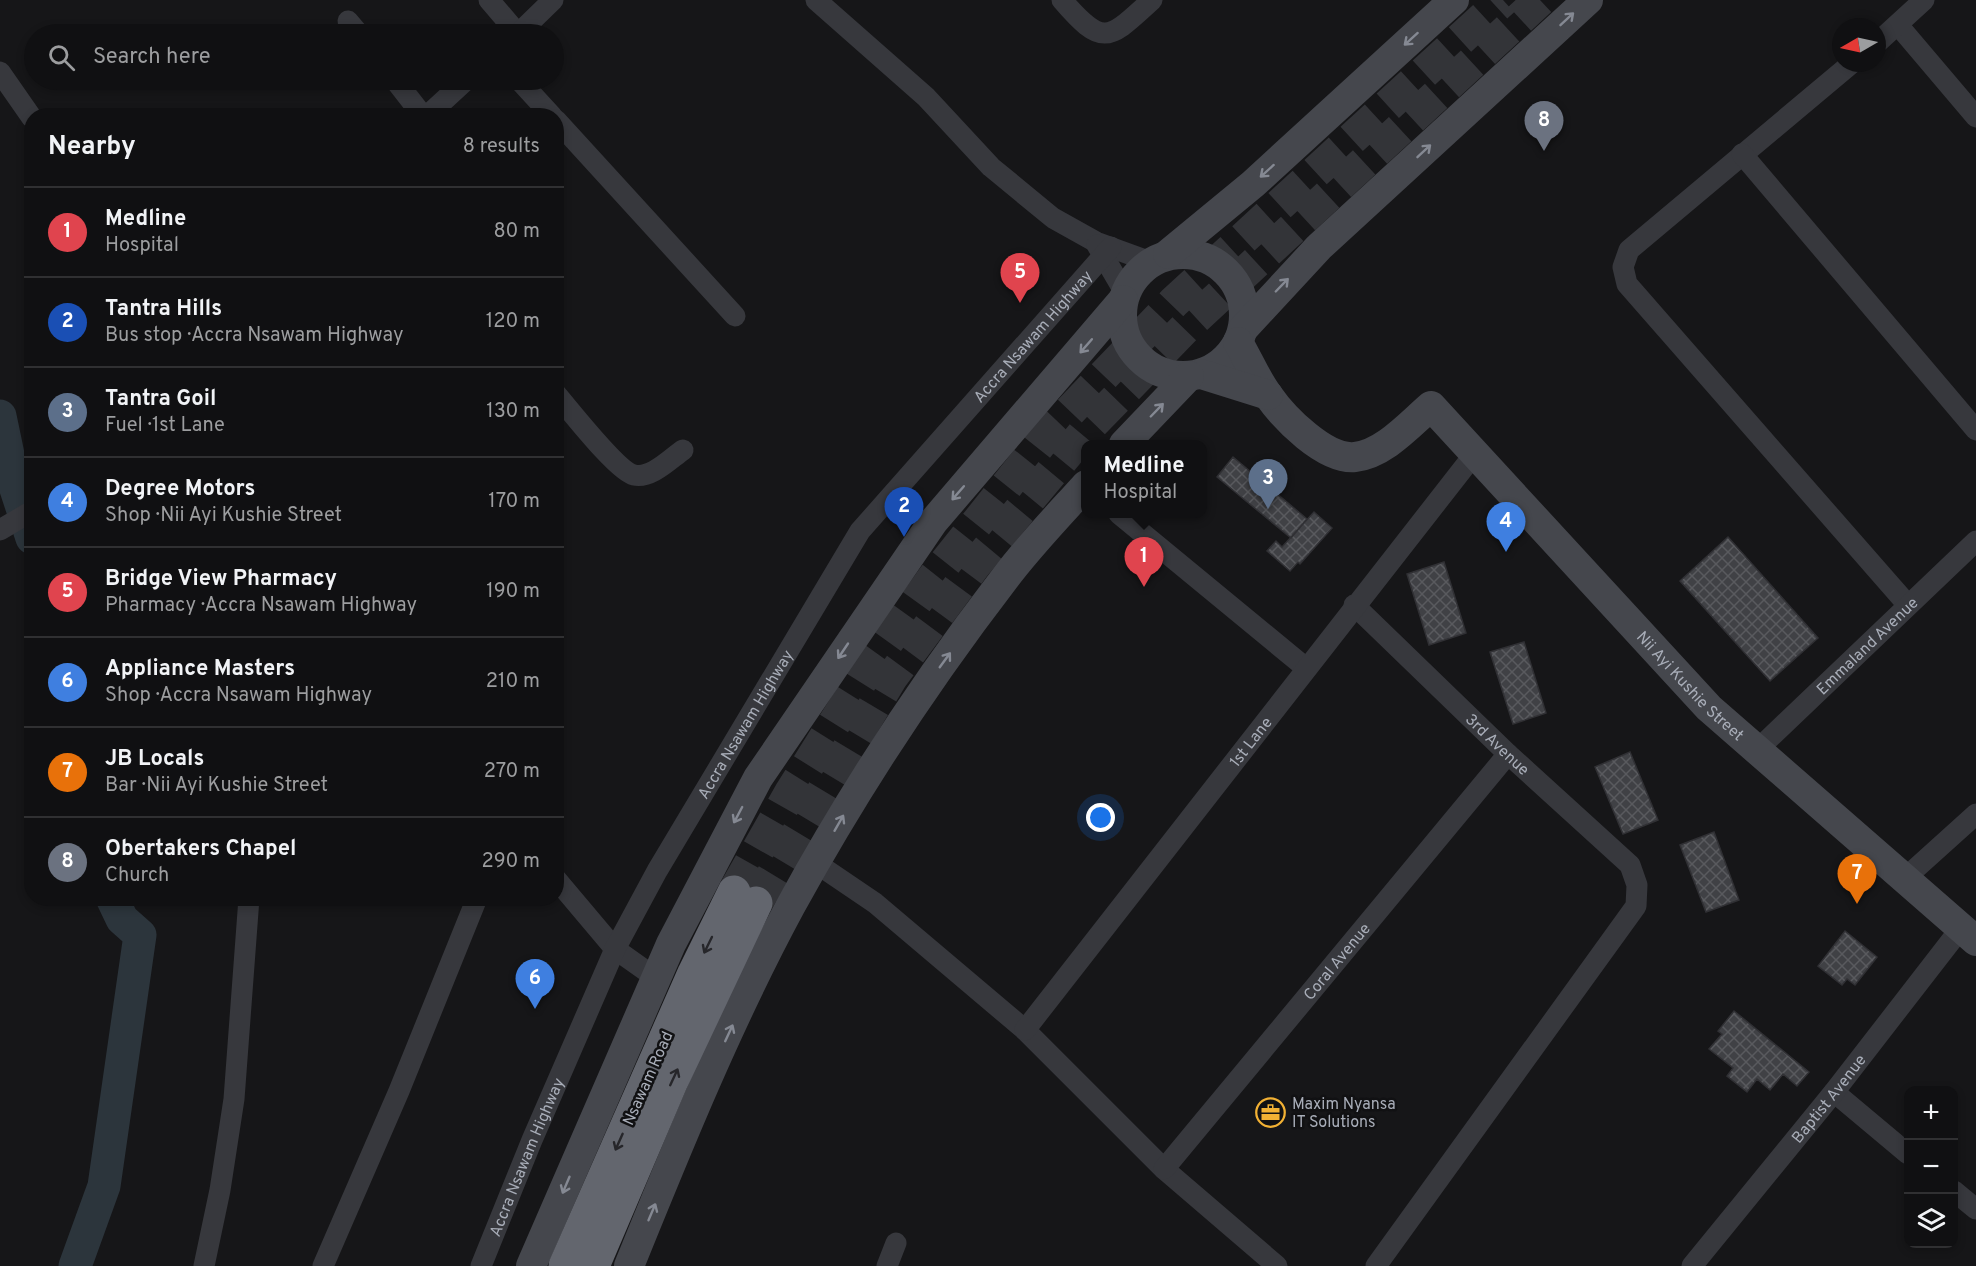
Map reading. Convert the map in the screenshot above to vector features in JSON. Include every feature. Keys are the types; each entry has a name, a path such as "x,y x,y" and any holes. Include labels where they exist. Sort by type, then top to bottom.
{"highway":[{"name":"Nsawam Road","path":"565,1266 685,994 745,898 671,1083 593,1266"}],"main road":[{"path":"531,1266 671,944 758,778 933,522 1124,297 1131,281 1253,184 1454,0"},
{"path":"1128,440 1195,375 1216,367 1229,356 1240,335 1319,247 1588,0"},
{"path":"1159,258 1200,255 1219,264 1233,279 1242,298 1240,335 1268,395"},
{"path":"1124,297 1124,335 1137,356 1157,371 1195,375 1268,395"},
{"name":"Nii Ayi Kushie Street","path":"1268,395 1296,426 1329,452 1354,457 1381,447 1431,406 1476,452 1656,653 1709,708 1968,935"},
{"path":"629,1266 698,1100 741,1006 790,908 816,863 923,689 1006,576 1081,491"}],"street":[{"path":"489,0 509,24"},
{"path":"528,24 553,0"},
{"path":"816,0 926,97 991,167 1053,218 1103,248 1159,258"},
{"path":"1062,0 1084,25 1101,34 1118,31 1152,0"},
{"path":"1886,35 1924,0"},
{"path":"1898,25 1976,117"},
{"path":"0,72 25,108"},
{"path":"1841,72 1629,250 1623,267 1626,284 1907,604"},
{"path":"403,90 418,108"},
{"path":"434,108 455,90"},
{"path":"528,90 545,108"},
{"path":"564,129 735,316"},
{"path":"1742,154 1976,430"},
{"path":"1103,248 1124,297"},
{"name":"Accra Nsawam Highway","path":"481,1266 532,1140 615,949 668,851 860,531 1103,248"},
{"path":"564,403 618,465 634,475 650,473 683,450"},
{"name":"1st Lane","path":"1025,1030 1354,605 1476,452"},
{"path":"1,530 24,516"},
{"path":"1125,518 1306,668"},
{"name":"Emmaland Avenue","path":"1756,751 1907,604 1976,541"},
{"name":"3rd Avenue","path":"1354,605 1508,754 1630,866 1637,885 1636,906 1376,1266"},
{"name":"Coral Avenue","path":"1164,1169 1508,754"},
{"path":"1904,879 1976,814"},
{"path":"816,863 875,903 1025,1030 1164,1169 1277,1266"},
{"path":"564,888 615,949 656,978"},
{"path":"204,1266 220,1190 234,1099 248,906"},
{"path":"323,1266 399,1090 474,906"},
{"name":"Baptist Avenue","path":"1692,1266 1834,1092 1968,935"},
{"path":"1834,1092 1904,1151"},
{"path":"1957,1194 1976,1209"},
{"path":"887,1266 896,1243"}],"building":[{"path":"1233,457 1307,519 1291,538 1217,477"},
{"path":"1314,512 1332,528 1300,564 1298,562 1290,571 1267,551 1276,541 1282,547"},
{"path":"1728,537 1818,638 1770,681 1680,581"},
{"path":"1444,562 1466,633 1429,645 1407,574"},
{"path":"1524,642 1546,713 1513,724 1490,652"},
{"path":"1630,752 1658,820 1623,834 1595,767"},
{"path":"1714,832 1739,900 1706,912 1680,845"},
{"path":"1845,931 1877,957 1855,985 1847,979 1842,985 1818,966"},
{"path":"1734,1011 1809,1072 1797,1086 1783,1074 1770,1090 1757,1079 1747,1092 1727,1076 1733,1068 1709,1049 1722,1034 1718,1031"}],"waterway":[{"path":"0,416 14,483 24,514"},
{"path":"75,1266 104,1186 140,935 122,919 116,906"}],"tunnel":[{"path":"734,892 791,792 872,663 934,577 1047,435 1174,302 1503,0"},
{"path":"756,903 891,678 974,566 1089,427 1185,328 1540,0"}],"place":[{"name":"Obertakers Chapel","path":"1544,151"},
{"name":"Bridge View Pharmacy","path":"1020,303"},
{"name":"Tantra Goil","path":"1268,509"},
{"name":"Tantra Hills","path":"904,537"},
{"name":"Degree Motors","path":"1506,552"},
{"name":"Medline","path":"1144,587"},
{"name":"JB Locals","path":"1857,904"},
{"name":"Appliance Masters","path":"535,1009"},
{"name":"Maxim Nyansa IT Solutions","path":"1271,1112"}]}
